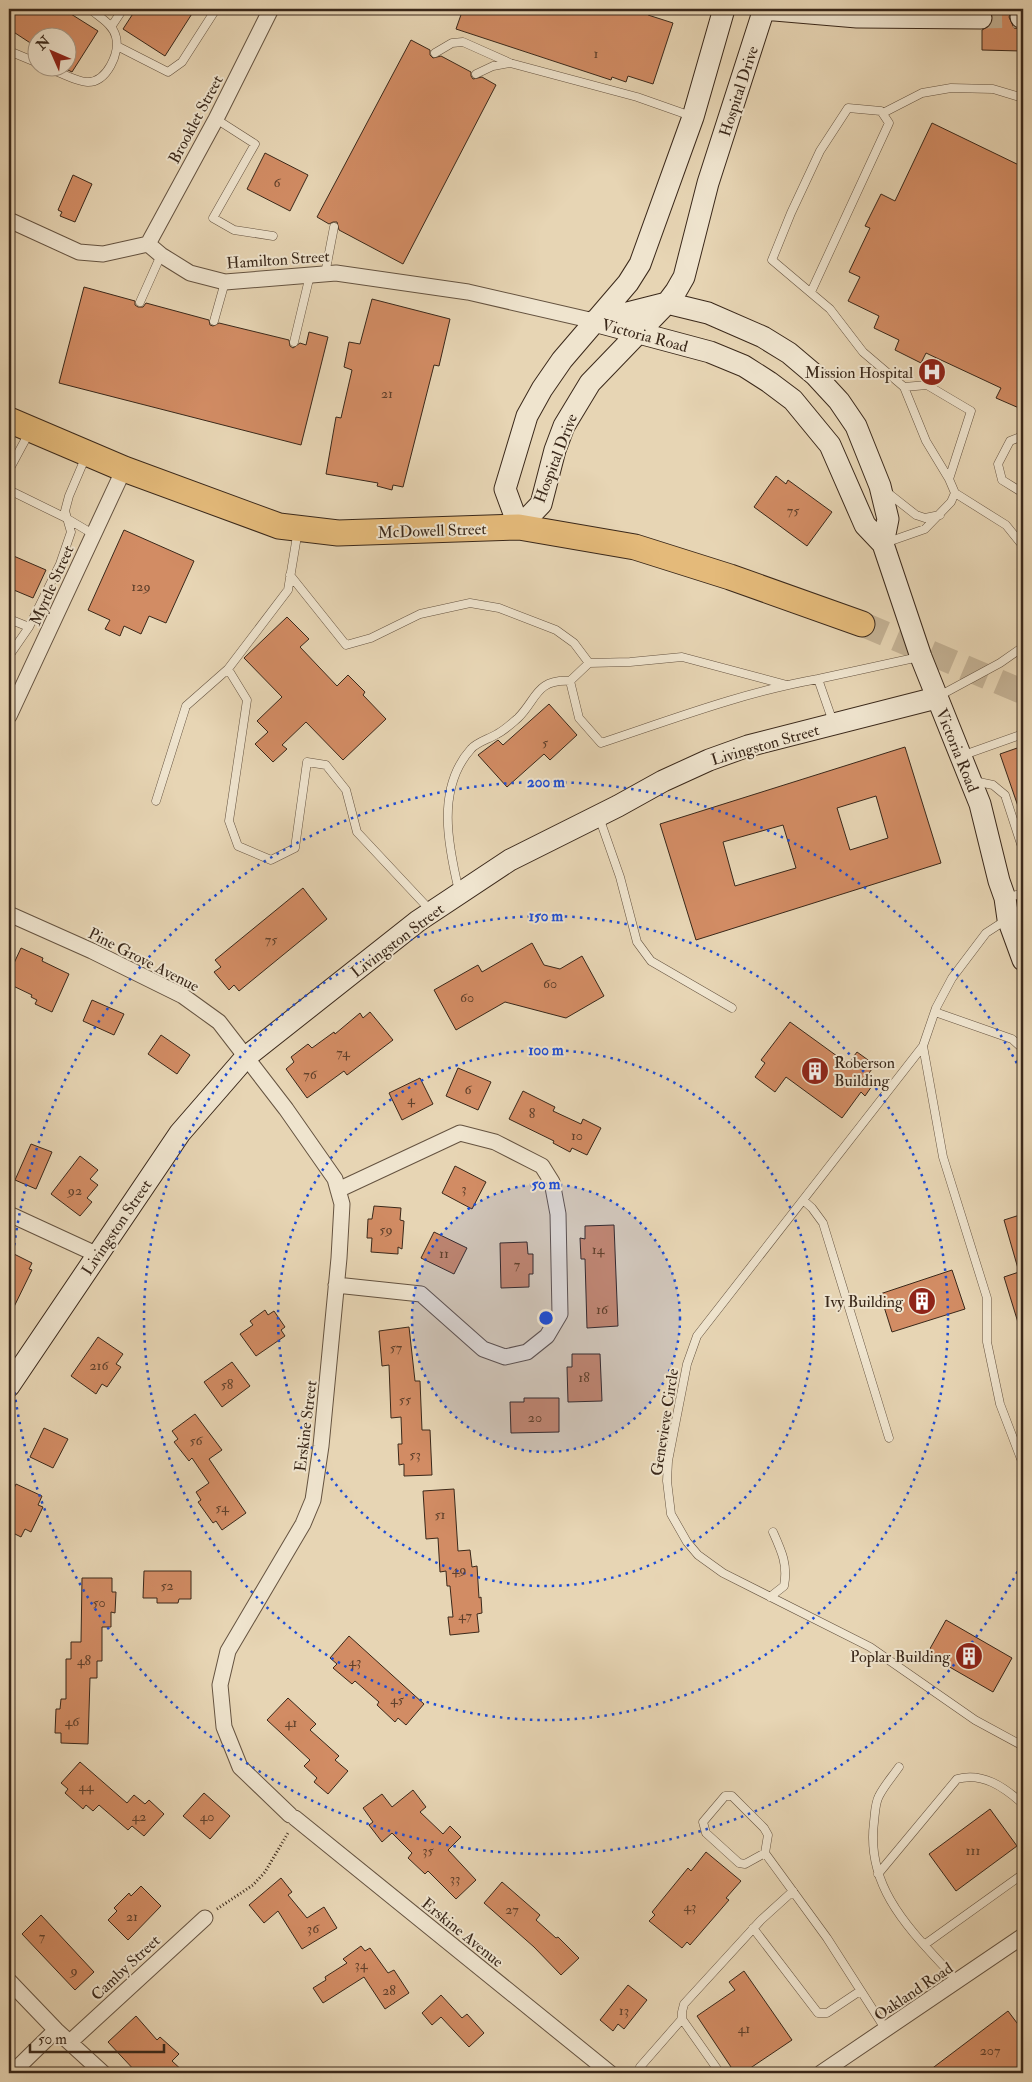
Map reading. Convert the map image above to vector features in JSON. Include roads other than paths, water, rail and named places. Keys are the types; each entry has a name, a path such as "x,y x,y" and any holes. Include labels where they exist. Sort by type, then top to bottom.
{"main road":[{"name":"McDowell Street","path":"20,424 124,469 279,526 338,533 519,527 635,547 730,577 862,624"}],"street":[{"name":"Brooklet Street","path":"148,244 216,119 271,9"},
{"name":"Hospital Drive","path":"724,9 693,117 640,264 628,283 562,360 542,389 527,416 506,489 519,527 541,504 555,450 564,426 579,399 598,372 667,303 684,276 708,183 763,9"},
{"path":"763,9 857,17 981,18"},
{"path":"9,220 79,252 103,254 148,244"},
{"name":"Hamilton Street","path":"148,244 161,255 190,273 225,282 336,273 468,292 594,321"},
{"name":"Victoria Road","path":"594,321 667,303 696,309 763,337 790,353 815,375 839,401 856,426 880,486 888,519 883,544"},
{"name":"Victoria Road","path":"594,321 710,352 744,366 770,382 793,400 830,445 865,525 883,544 920,657 980,804 999,881 1012,903 1023,960"},
{"name":"Myrtle Street","path":"9,716 124,469"},
{"name":"Livingston Street","path":"9,1386 180,1133 246,1057 432,912 510,860 663,781 709,760 748,746 936,698"},
{"name":"Pine Grove Avenue","path":"9,914 92,950 183,996 219,1022 246,1057"},
{"name":"Erskine Street","path":"246,1057 313,1146 335,1179 342,1204 321,1446 312,1500 300,1530 228,1651 220,1685 224,1727 240,1767 266,1793"},
{"path":"336,1285 421,1294 483,1349 505,1357 526,1352 547,1336 560,1314 558,1214 552,1182 542,1166 495,1142 460,1133 338,1190"},
{"path":"9,1214 98,1255"},
{"name":"Erskine Avenue","path":"266,1793 294,1818 610,2073"},
{"name":"Camby Street","path":"70,2042 205,1918"},
{"name":"Oakland Road","path":"821,2073 958,1982 1023,1936"},
{"path":"9,1981 56,2030 103,2073"},
{"path":"12,2073 56,2030"}],"lane":[{"path":"75,78 88,83 96,80 105,72 115,55 117,46 116,36 111,27 90,9"},
{"path":"111,27 123,9"},
{"path":"117,46 168,72 182,62 216,9"},
{"path":"435,53 452,44 463,42 510,63 637,97 693,117"},
{"path":"9,51 28,59"},
{"path":"476,74 493,66 510,63"},
{"path":"1023,98 994,89 951,88 922,93 882,112 848,108 820,151 791,213 772,260 830,309 863,352 904,388 926,441 949,479 955,493 1006,525 1023,546"},
{"path":"811,292 889,123 882,112"},
{"path":"216,119 255,144 213,218 234,230 273,236"},
{"path":"325,274 334,227"},
{"path":"140,302 161,255"},
{"path":"294,342 310,275"},
{"path":"214,321 225,282"},
{"path":"904,388 927,385 971,411 949,479"},
{"path":"9,470 20,424"},
{"path":"1023,438 1020,437 1010,441 998,464 1002,480 1023,493"},
{"path":"9,656 29,627 60,564 71,532 65,511 69,496 88,453"},
{"path":"880,486 916,515 925,518 940,515"},
{"path":"9,490 66,518 93,534"},
{"path":"883,544 925,529 951,502 955,493"},
{"path":"156,801 186,706 228,669 288,590 298,528"},
{"path":"290,575 346,645 371,638 420,614 470,603 499,608 556,630 574,643 589,663"},
{"path":"9,619 29,627"},
{"path":"936,698 1000,663 1023,647"},
{"path":"460,893 452,858 448,817 449,788 454,774 472,747 498,734 520,716 536,692 556,680 570,681 589,663 630,662 682,657 787,685"},
{"path":"570,681 579,718 601,743 711,706 787,685 920,657"},
{"path":"228,669 247,700 229,821 238,846 271,860 295,848 307,762 326,765 346,790 357,832 432,912"},
{"path":"818,679 834,725"},
{"path":"960,756 1023,734"},
{"path":"970,780 993,785 1005,795 1023,850"},
{"path":"598,815 620,876 637,942 651,961 732,1008"},
{"path":"1012,903 986,933 952,978 935,1012 923,1046 943,1157 987,1298 986,1342 1000,1404 1023,1464"},
{"path":"935,1012 1012,1039 1023,1049"},
{"name":"Genevieve Circle","path":"923,1046 697,1336 687,1364 668,1461 667,1481 670,1506 678,1529 687,1542 709,1564 870,1647 975,1720 1023,1746"},
{"path":"803,1200 812,1208 823,1223 889,1438"},
{"path":"770,1597 784,1586 787,1572 781,1550 773,1532"},
{"path":"899,1767 878,1797 872,1839 878,1874 886,1896 924,1945 958,1982"},
{"path":"878,1874 956,1778 970,1775 989,1780 1023,1804"},
{"path":"765,1853 745,1864 739,1863 706,1833 703,1822 725,1796 732,1796 764,1828 768,1835 765,1853 826,1938 886,2030"},
{"path":"924,1945 1023,1874"},
{"path":"720,2073 682,2019 684,2004 753,1928 792,1891"},
{"path":"753,1928 818,2013 827,2013 860,1990"},
{"path":"640,2067 682,2019"}],"tunnel":[{"path":"981,18 1021,17"},
{"path":"862,624 1023,692"}],"place":[{"name":"Mission Hospital","path":"932,372"},
{"name":"Roberson Building","path":"815,1071"},
{"name":"Ivy Building","path":"922,1301"},
{"name":"Poplar Building","path":"969,1656"}]}
